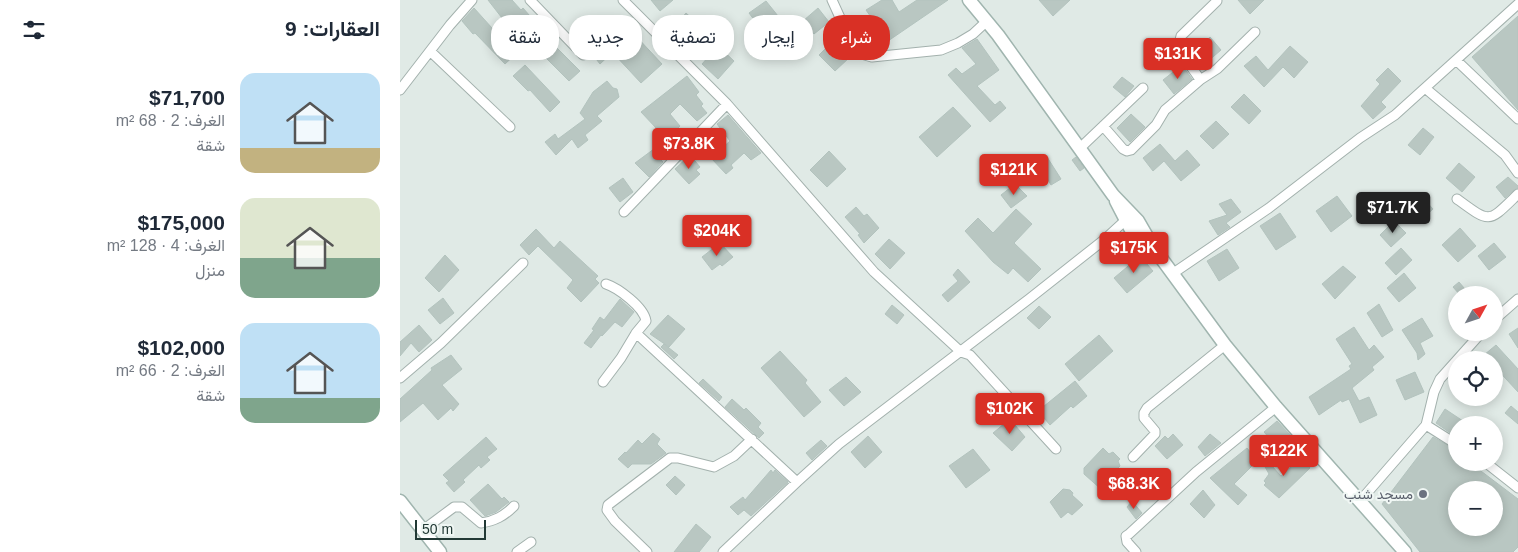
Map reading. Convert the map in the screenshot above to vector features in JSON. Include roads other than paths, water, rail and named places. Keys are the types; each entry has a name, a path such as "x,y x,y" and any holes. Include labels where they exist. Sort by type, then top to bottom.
{"street":[{"path":"530,0 569,41"},
{"path":"623,0 727,104 870,267 961,352 970,355 1056,449"},
{"path":"832,0 852,44 863,55 872,56 941,50 973,34 987,21"},
{"path":"969,0 987,21 1078,149 1113,194 1140,238 1153,248 1225,345 1276,407 1405,552"},
{"path":"400,90 468,1"},
{"path":"1200,80 1180,50 1179,42 1181,36 1217,1"},
{"path":"1172,274 1269,208 1360,138 1396,115 1518,4"},
{"path":"1103,126 1123,149 1131,150 1156,125 1165,110 1200,80 1217,69 1255,32"},
{"path":"430,51 510,127"},
{"path":"1456,60 1518,119"},
{"path":"1078,149 1143,88"},
{"path":"1425,88 1505,156 1518,173"},
{"path":"624,212 727,104"},
{"path":"1457,199 1480,216 1486,218 1501,210 1518,194"},
{"path":"723,552 840,444 1105,239 1131,221"},
{"path":"400,378 441,343 523,263"},
{"path":"603,382 646,321 638,308 616,287 606,284"},
{"path":"1503,312 1518,299"},
{"path":"636,333 797,482"},
{"path":"1360,501 1426,424 1434,392 1440,379 1474,341"},
{"path":"1133,457 1155,434 1155,431 1144,418 1147,408 1225,345"},
{"path":"1136,552 1126,539 1129,534 1196,472 1276,407"},
{"path":"1426,424 1448,439"},
{"path":"648,552 615,521 607,510 608,505 670,458 678,458 714,467 734,456 752,439"},
{"path":"1496,471 1518,488"},
{"path":"400,501 440,552"},
{"path":"423,530 454,507 462,507 481,523 492,521 505,515 514,506"},
{"path":"517,552 531,542"}],"place":[{"name":"مسجد شنب","path":"1423,494"}]}
